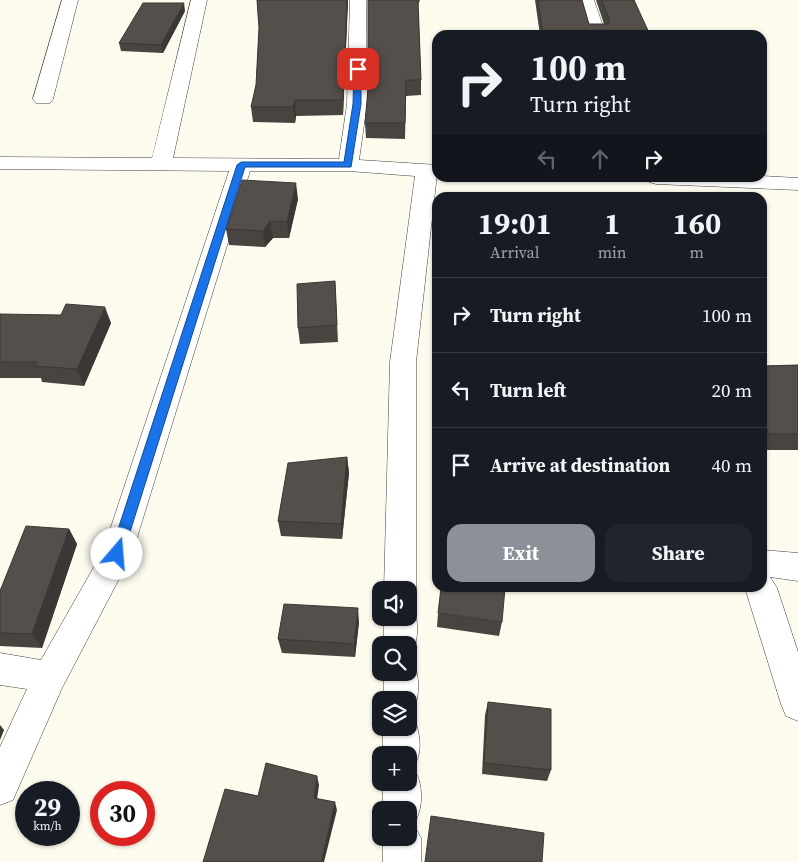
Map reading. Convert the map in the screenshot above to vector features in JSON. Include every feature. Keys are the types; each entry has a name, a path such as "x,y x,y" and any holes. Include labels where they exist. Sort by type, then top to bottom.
{"street":[{"path":"43,99 70,0"},
{"path":"161,164 200,0"},
{"path":"348,165 357,104 358,0"},
{"path":"586,0 596,30"},
{"path":"0,163 348,165 432,171 404,362 400,581"},
{"path":"0,787 50,677 117,554 241,165"},
{"path":"751,182 798,184"},
{"path":"767,564 798,567"},
{"path":"762,592 798,704"},
{"path":"0,669 50,677"},
{"path":"402,846 402,862"}],"building":[{"path":"257,0 347,0 343,100 295,100 293,107 251,107 256,85 259,28"},
{"path":"368,0 418,0 421,80 406,80 405,123 365,123 368,89"},
{"path":"538,0 582,0 589,24 608,24 610,22 602,0 634,0 648,30 542,30"},
{"path":"143,3 184,3 161,45 119,43"},
{"path":"242,180 296,183 287,222 270,221 263,231 226,229"},
{"path":"335,281 337,325 298,328 297,284"},
{"path":"66,304 105,307 77,369 35,366 37,362 0,362 0,314 61,315"},
{"path":"798,365 798,434 769,434 767,429 767,366"},
{"path":"347,457 341,524 278,521 288,463"},
{"path":"26,526 69,529 32,634 0,633 0,591"},
{"path":"441,592 505,592 502,622 438,613"},
{"path":"284,604 358,608 354,644 278,639"},
{"path":"488,702 551,709 551,770 484,763"},
{"path":"266,763 317,776 314,798 335,802 321,862 203,862 225,789 258,796"},
{"path":"431,816 544,833 542,862 425,862"}],"route":[{"path":"117,554 241,165 348,165 357,104 358,69"}]}
